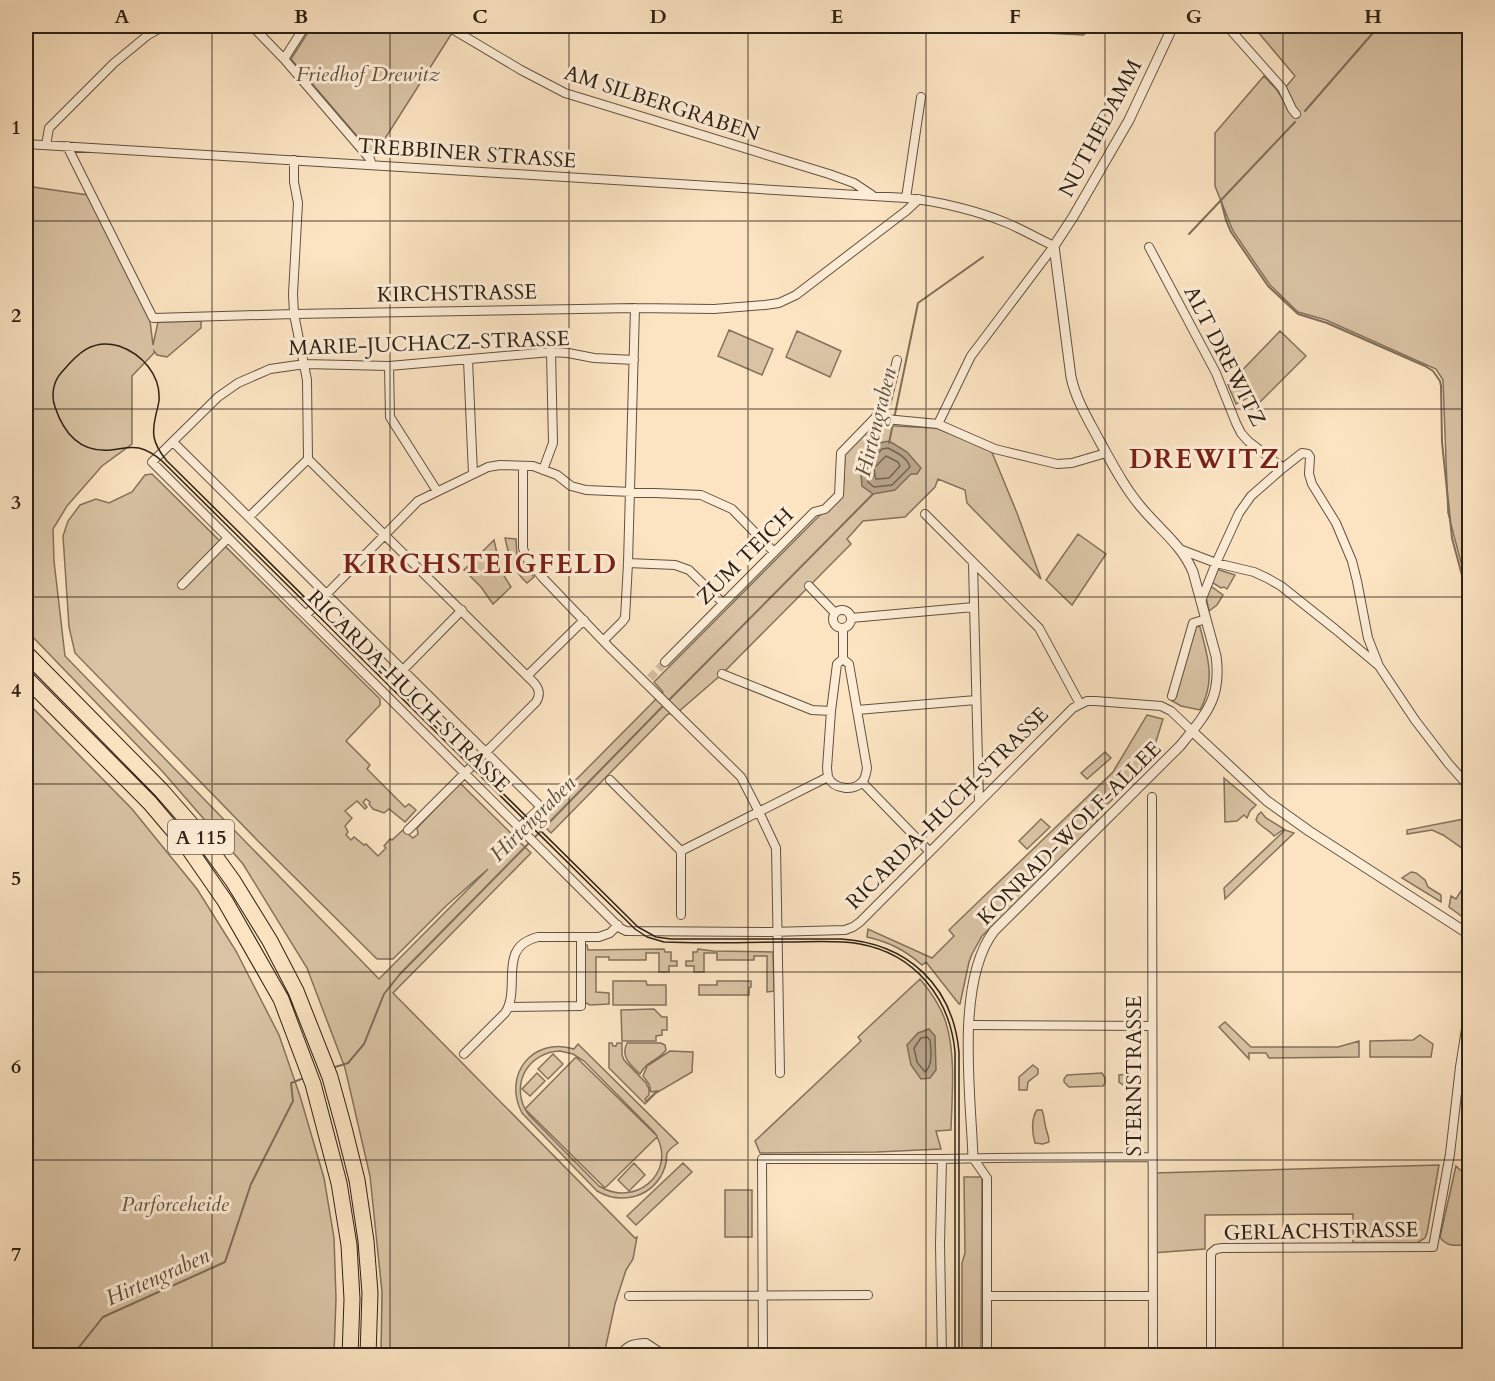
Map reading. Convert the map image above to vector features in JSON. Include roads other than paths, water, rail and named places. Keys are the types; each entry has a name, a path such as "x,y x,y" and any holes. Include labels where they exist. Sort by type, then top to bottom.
{"highway":[{"name":"A 115","path":"26,653 161,790 196,830 233,881 270,941 296,991 330,1077 357,1180 366,1241 370,1293 368,1356"},
{"name":"A 115","path":"26,678 150,803 189,849 225,901 281,999 314,1084 339,1183 349,1245 352,1299 350,1356"}],"street":[{"path":"46,145 49,128 114,63 148,35 164,26"},
{"path":"252,26 284,59 370,159 372,165"},
{"path":"284,59 305,26"},
{"name":"AM SILBERGRABEN","path":"447,26 565,93 837,177 854,183 874,196"},
{"name":"NUTHEDAMM","path":"1054,246 1129,120 1173,26"},
{"path":"1227,26 1282,88 1296,114"},
{"path":"906,198 921,97"},
{"name":"TREBBINER STRASSE","path":"26,144 919,199 959,208 1006,223 1054,246"},
{"name":"KIRCHSTRASSE","path":"67,146 153,318 635,308 714,309 779,303 796,295 823,275 919,199"},
{"path":"294,160 294,182 298,203 293,294 294,314 307,380 308,459 462,610 536,684 539,690 536,702 408,830"},
{"path":"938,424 971,356 1054,246"},
{"path":"1054,246 1074,389 1079,404 1124,484 1182,550 1193,572 1218,670 1213,699 1204,717 1192,730 1267,801 1309,831 1470,935"},
{"name":"ALT DREWITZ","path":"1149,247 1216,373 1241,433 1283,468"},
{"path":"604,640 625,618 635,308"},
{"path":"543,470 553,443 551,352"},
{"name":"MARIE-JUCHACZ-STRASSE","path":"152,462 218,397 238,383 270,369 305,364 389,366 551,352 594,358 634,360"},
{"path":"468,360 473,474"},
{"name":"ZUM TEICH","path":"665,662 814,512 825,509 839,495 841,453 879,418 887,401 897,360"},
{"path":"389,366 390,417 437,491"},
{"path":"879,418 938,424 994,449 1058,465 1106,453"},
{"path":"172,442 541,807 523,830"},
{"path":"1201,602 1216,563 1245,504 1258,489 1302,453 1305,453 1310,457 1309,474 1312,484 1336,523 1352,561 1368,638 1379,666 1448,763 1470,788"},
{"path":"249,518 308,459"},
{"name":"RICARDA-HUCH-STRASSE","path":"152,462 622,929 630,932 837,931 853,927 1073,708 1095,701 1161,706 1171,711 1192,730"},
{"path":"306,615 418,501 494,465 533,466 557,475 578,489 701,495 732,509 774,552"},
{"path":"523,466 523,548 526,557 584,620 647,680 659,696 741,777 776,848 780,1073"},
{"path":"925,514 1039,628 1080,704"},
{"path":"182,585 228,538"},
{"path":"1182,550 1216,563 1254,572 1281,586 1379,666"},
{"path":"973,562 979,802"},
{"path":"628,563 675,565 689,570 723,603"},
{"path":"809,586 835,613"},
{"path":"851,618 974,607"},
{"path":"403,670 462,610"},
{"path":"844,610 849,613 851,618 848,626 843,628 837,626 833,618 835,613 844,610"},
{"path":"1172,696 1193,623 1206,619"},
{"path":"527,676 584,620"},
{"path":"843,628 843,659"},
{"path":"843,659 849,664 867,768 862,783 846,788 833,783 828,777 827,768 837,664 843,659"},
{"path":"722,674 812,710 831,711"},
{"path":"857,710 976,700"},
{"name":"KONRAD-WOLF-ALLEE","path":"987,1356 987,1178 973,1158 969,1087 969,1026 972,990 983,948 994,931 1173,753 1192,730"},
{"path":"681,851 828,777"},
{"path":"610,780 681,851 681,915"},
{"path":"862,783 930,852"},
{"name":"STERNSTRASSE","path":"1152,796 1153,1356"},
{"path":"464,1054 509,1007 512,964 521,945 529,939 538,937 603,936 618,925"},
{"path":"509,1007 581,1006 580,937"},
{"name":"GERLACHSTRASSE","path":"1211,1356 1211,1253 1216,1249 1433,1246 1450,1154 1470,1004"},
{"path":"969,1026 1152,1026"},
{"path":"763,1356 762,1159 1152,1157"},
{"path":"942,1159 940,1244 942,1356"},
{"path":"629,1296 868,1295"},
{"path":"987,1296 1153,1296"},
{"path":"620,1356 625,1348 633,1344 646,1343 658,1352 658,1356"}],"water":[{"path":"889,441 907,452 921,468 917,474 911,474 895,490 873,494 862,486 860,463 879,443"},
{"path":"929,1029 935,1036 936,1070 930,1078 921,1079 911,1065 907,1045 918,1033"}],"waterway":[{"name":"Hirtengraben","path":"1305,111 1379,26"},
{"path":"1189,234 1295,122"},
{"path":"1221,201 1231,232 1268,286 1298,314 1327,323 1425,366 1433,371 1440,381 1442,442 1452,538 1470,605"},
{"name":"Hirtengraben","path":"889,443 918,303 983,257"},
{"name":"Hirtengraben","path":"668,701 873,494"},
{"name":"Hirtengraben","path":"534,838 664,705"},
{"name":"Hirtengraben","path":"332,1068 348,1063 364,1044 384,994 400,974 530,842"},
{"name":"Hirtengraben","path":"72,1356 103,1317 225,1262 251,1184 293,1101 291,1083 304,1078"}],"tunnel":[{"path":"650,678 665,662"}],"tram line":[{"path":"955,1356 955,1052 946,1014 926,982 913,968 897,957 880,949 860,944 842,942 664,942 647,937 635,929 162,461 139,448 100,450 82,445 75,440 63,426 53,398 58,377 79,354 93,346 109,344 119,346 142,360 157,383 159,401 154,423 154,437 167,461 638,927 656,937 671,939 841,939 865,942 906,959 922,972 936,988 947,1007 955,1028 959,1052 959,1356"}],"district":[{"name":"DREWITZ","path":"1205,459"},
{"name":"KIRCHSTEIGFELD","path":"480,564"}],"park label":[{"name":"Friedhof Drewitz","path":"368,74"},
{"name":"Parforceheide","path":"175,1204"}]}
